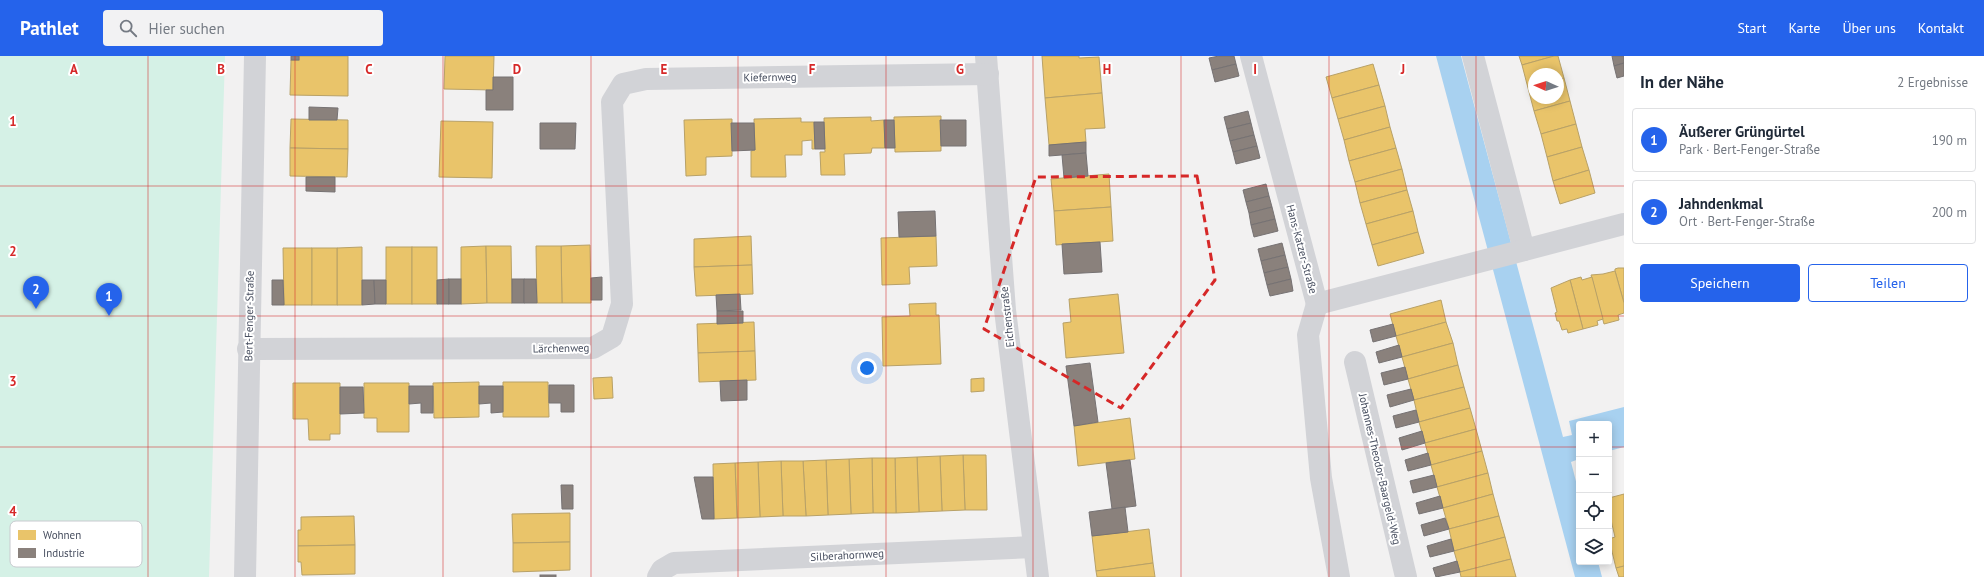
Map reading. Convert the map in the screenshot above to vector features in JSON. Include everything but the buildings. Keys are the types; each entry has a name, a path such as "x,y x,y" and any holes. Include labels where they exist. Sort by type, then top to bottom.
{"street":[{"name":"Bert-Fenger-Straße","path":"245,577 248,349 255,56"},
{"name":"Hans-Katzer-Straße","path":"1251,56 1317,304 1624,224"},
{"path":"1473,56 1520,251"},
{"name":"Kiefernweg","path":"624,84 646,79 987,65"},
{"name":"Eichenstraße","path":"987,65 1006,310 1038,577"},
{"name":"Lärchenweg","path":"248,349 593,348 612,337 622,304 612,102 624,84"},
{"path":"1317,304 1308,335 1321,478 1339,577"},
{"name":"Johannes-Theodor-Baargeld-Weg","path":"1355,362 1406,577"},
{"name":"Silberahornweg","path":"660,574 674,563 681,562 1034,547"}],"highlighted area":[{"path":"1197,176 1215,280 1121,408 984,329 1036,177"}],"green space":[{"path":"0,56 225,56 209,577 0,577"}],"water":[{"path":"1436,56 1461,56 1563,437 1572,435 1569,421 1624,407 1624,447 1612,450 1612,421 1576,421 1576,460 1571,462 1576,481 1576,565 1599,565 1602,577 1575,577"}],"place":[{"name":"Jahndenkmal","path":"36,309"},
{"name":"Äußerer Grüngürtel","path":"109,316"}]}
